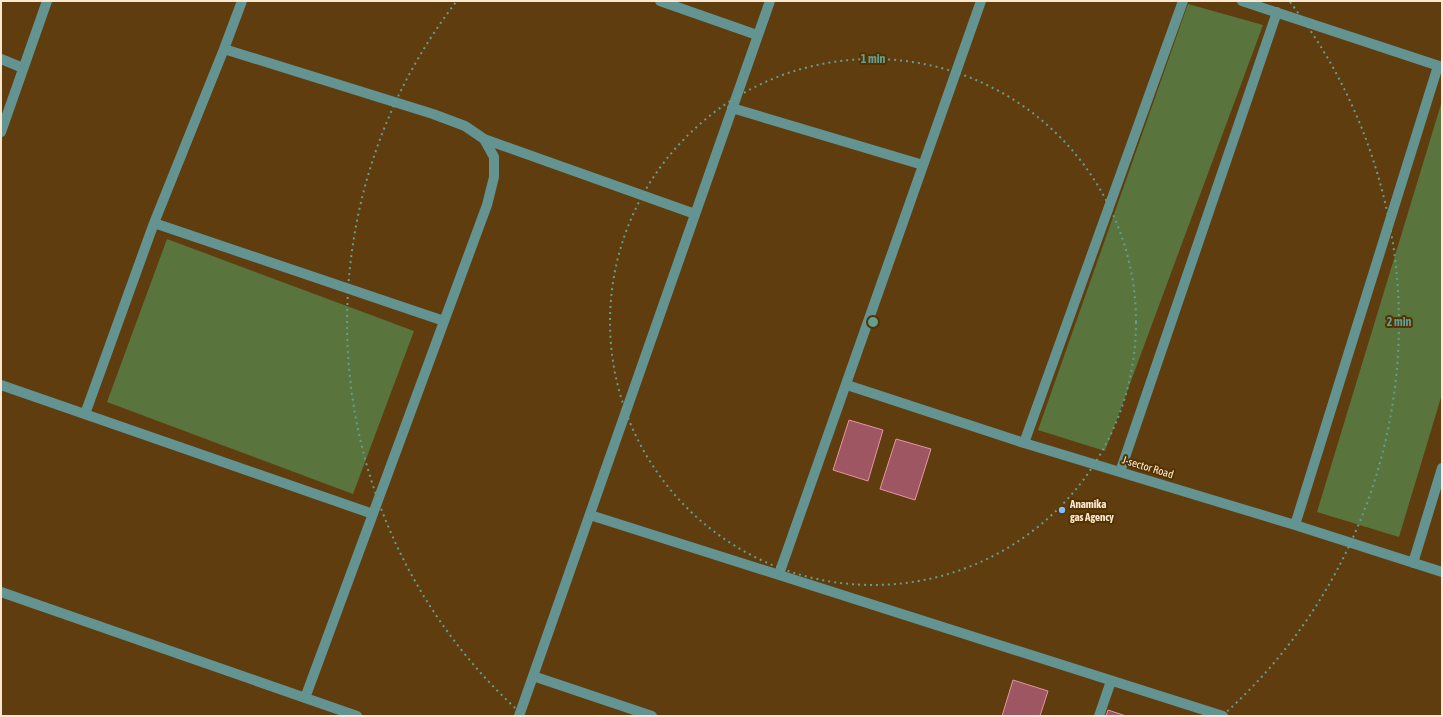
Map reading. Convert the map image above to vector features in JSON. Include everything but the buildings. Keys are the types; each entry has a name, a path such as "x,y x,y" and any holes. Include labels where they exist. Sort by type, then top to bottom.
{"street":[{"path":"1,132 47,1"},
{"path":"85,414 154,223 242,1"},
{"path":"660,1 758,35"},
{"path":"519,716 770,1"},
{"path":"779,574 847,385 981,1"},
{"path":"1024,443 1183,1"},
{"path":"1242,1 1440,66 1295,525"},
{"path":"1120,472 1277,12"},
{"path":"224,49 433,114 465,126 484,139 695,214"},
{"path":"1,59 23,68"},
{"path":"732,108 923,165"},
{"path":"304,698 485,212 494,177 494,157 484,139"},
{"path":"154,223 444,321"},
{"path":"1,385 373,514"},
{"name":"J-sector Road","path":"847,385 1024,443 1295,525 1442,572"},
{"path":"1413,563 1442,468"},
{"path":"590,515 1223,716"},
{"path":"1,592 357,716"},
{"path":"533,676 652,716"},
{"path":"1099,716 1111,681"}],"green space":[{"path":"1188,4 1263,25 1105,451 1038,430"},
{"path":"1442,101 1442,394 1399,537 1317,512"},
{"path":"167,239 414,331 353,494 107,402"}],"place":[{"name":"Anamika gas Agency","path":"1062,510"}]}
